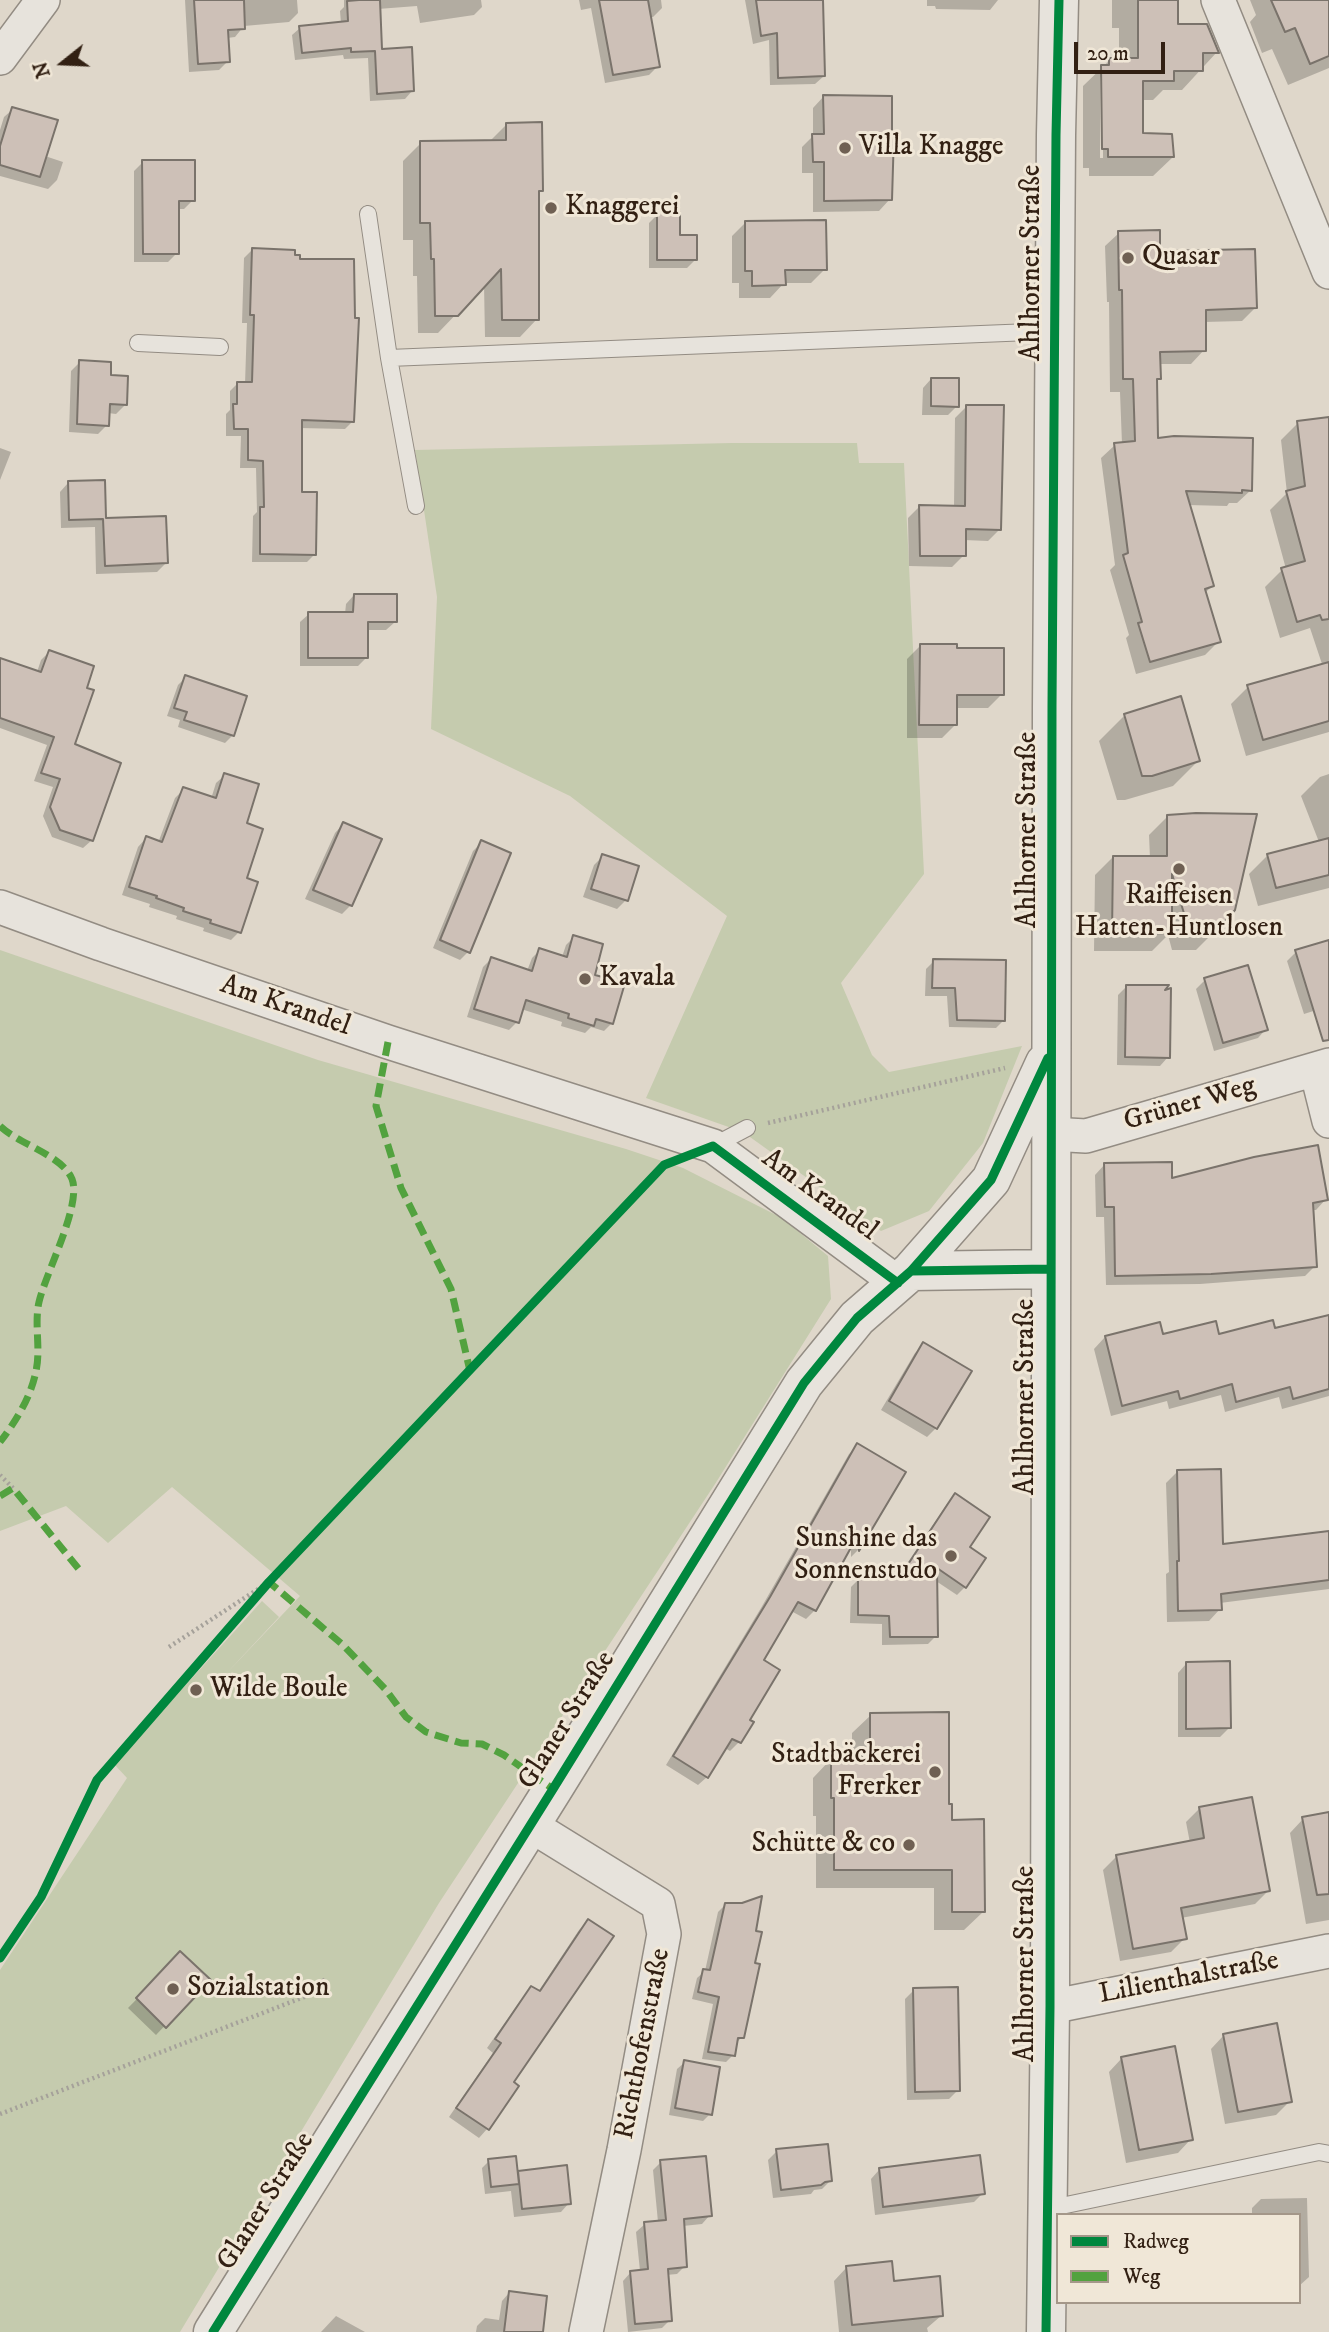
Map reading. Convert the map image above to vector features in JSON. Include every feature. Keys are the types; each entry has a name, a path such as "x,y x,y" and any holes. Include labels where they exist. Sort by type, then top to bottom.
{"street":[{"path":"0,58 43,0"},
{"name":"Ahlhorner Straße","path":"1046,2332 1050,2007 1050,1134 1059,0"},
{"path":"1218,0 1329,272"},
{"name":"Am Krandel","path":"0,906 101,944 375,1038 713,1146 904,1277"},
{"name":"Glaner Straße","path":"213,2332 804,1383 857,1318 904,1277 991,1180 1051,1052"},
{"path":"1322,1067 1329,1121"},
{"name":"Grüner Weg","path":"1050,1134 1086,1136 1322,1067"},
{"path":"904,1277 1050,1269"},
{"name":"Richthofenstraße","path":"530,1825 658,1904 664,1934 624,2150 586,2332"},
{"name":"Lilienthalstraße","path":"1050,2007 1329,1951"}],"lane":[{"path":"368,214 389,358 416,506"},
{"path":"389,358 1055,331"},
{"path":"138,343 220,347"},
{"path":"713,1146 747,1128"},
{"path":"1047,2209 1319,2152 1329,2154"}],"path":[{"path":"747,1128 998,1071 1051,1052"},
{"path":"169,1647 269,1582 664,1165 713,1146"},
{"path":"0,1475 13,1488"},
{"path":"0,2114 312,1994 325,1979"}],"green space":[{"path":"857,443 859,463 904,463 924,874 841,983 872,1055 889,1072 1022,1046 983,1143 929,1211 881,1231 743,1132 646,1098 727,916 570,796 431,729 437,597 415,450"},
{"path":"0,950 318,1060 683,1168 782,1218 828,1256 831,1299 715,1484 439,1903 180,2332 0,2332 0,1970 127,1778 114,1764 262,1601 279,1617 224,1676 300,1596 172,1487 108,1543 66,1506 0,1531"}],"building":[{"path":"194,0 244,0 245,29 228,30 230,62 198,64"},
{"path":"380,0 382,49 412,47 414,91 377,94 375,51 351,52 351,48 302,53 299,26 348,21 347,1"},
{"path":"599,0 648,0 660,67 613,75"},
{"path":"756,0 823,0 825,76 778,78 777,33 761,36"},
{"path":"1138,0 1178,0 1178,24 1207,24 1219,53 1203,53 1203,71 1174,71 1174,81 1143,81 1143,133 1172,134 1174,157 1108,157 1108,149 1102,149 1101,65 1109,65 1109,58 1138,58"},
{"path":"1271,0 1329,0 1329,56 1310,64 1295,28 1285,32"},
{"name":"Villa Knagge","path":"823,95 892,96 892,200 824,201 824,162 813,162 812,134 824,134"},
{"path":"12,107 58,120 40,177 0,165 0,146"},
{"path":"542,122 539,320 502,320 501,269 458,316 435,316 430,223 420,223 420,141 506,140 506,123"},
{"path":"142,160 195,160 195,201 179,201 179,254 143,254"},
{"path":"657,212 680,212 680,235 697,235 697,260 657,260"},
{"path":"826,220 827,270 785,270 786,285 752,286 752,271 745,271 745,221"},
{"path":"1160,230 1160,251 1255,249 1257,308 1206,310 1206,351 1160,352 1161,379 1157,379 1158,438 1253,438 1252,491 1186,491 1214,586 1205,589 1221,642 1150,662 1123,555 1128,553 1114,443 1135,441 1133,379 1123,379 1118,231"},
{"path":"252,248 295,250 295,255 300,255 300,259 354,259 355,318 359,318 354,422 302,420 302,492 317,492 316,555 260,554 260,507 264,507 263,461 248,460 248,429 234,429 233,404 237,404 237,382 252,382"},
{"path":"79,360 111,362 111,375 128,376 127,405 110,404 109,426 77,424"},
{"path":"931,378 959,378 959,407 931,406"},
{"path":"966,405 1004,405 1001,530 966,529 966,556 920,556 919,505 965,506"},
{"path":"1329,417 1329,619 1322,620 1320,615 1297,622 1281,568 1305,561 1286,491 1305,486 1297,421"},
{"path":"105,480 106,518 166,516 168,563 105,566 103,519 69,520 68,481"},
{"path":"354,594 397,594 397,622 368,622 368,658 308,658 308,612 353,612"},
{"path":"920,644 957,644 957,648 1004,648 1004,695 957,695 957,725 919,725"},
{"path":"49,650 94,666 87,688 94,690 75,744 121,763 93,841 60,830 50,807 60,779 41,773 54,737 0,718 0,658 41,672"},
{"path":"1329,662 1329,721 1263,740 1247,685"},
{"path":"185,675 247,696 234,736 184,720 187,712 174,708"},
{"path":"1181,696 1200,761 1152,776 1142,776 1124,714"},
{"path":"224,773 259,784 247,823 263,829 247,878 258,882 241,933 210,923 211,920 183,911 184,908 156,898 157,896 129,887 146,836 162,842 183,787 216,798"},
{"name":"Raiffeisen Hatten-Huntlosen","path":"1257,814 1235,910 1215,933 1190,933 1172,874 1172,933 1112,934 1113,856 1167,856 1167,815"},
{"path":"343,822 382,839 352,906 313,890"},
{"path":"1329,838 1329,875 1276,888 1267,854"},
{"path":"481,840 511,853 470,953 440,940"},
{"path":"602,854 639,866 628,901 591,889"},
{"path":"573,935 603,944 595,975 625,983 613,1024 596,1019 594,1026 568,1018 569,1014 526,1000 519,1023 474,1009 491,957 532,971 539,948 567,957"},
{"path":"1329,940 1329,1040 1323,1041 1295,950"},
{"path":"933,959 1006,960 1005,1021 957,1020 955,988 932,988"},
{"path":"1248,965 1268,1030 1223,1043 1204,978"},
{"path":"1126,985 1169,985 1165,990 1171,988 1170,1058 1125,1057"},
{"path":"1318,1145 1328,1200 1313,1203 1317,1267 1211,1274 1115,1276 1114,1207 1105,1207 1104,1163 1172,1162 1172,1178 1254,1157"},
{"path":"1329,1315 1329,1389 1293,1399 1290,1387 1236,1402 1232,1384 1180,1399 1178,1391 1122,1406 1105,1336 1160,1322 1163,1334 1216,1321 1219,1334 1273,1320 1275,1328"},
{"path":"923,1342 972,1371 937,1429 889,1401"},
{"path":"857,1443 906,1472 859,1551 859,1533 816,1611 798,1602 764,1660 780,1670 750,1720 754,1722 741,1743 732,1739 708,1778 673,1756 770,1597"},
{"path":"1221,1469 1223,1544 1329,1531 1329,1580 1221,1594 1222,1610 1178,1611 1177,1470"},
{"path":"955,1493 990,1517 970,1547 986,1558 966,1588 937,1568 938,1637 890,1637 889,1616 858,1615 858,1577 899,1578"},
{"path":"1230,1661 1231,1728 1186,1729 1186,1662"},
{"path":"949,1712 949,1804 952,1804 952,1820 984,1819 985,1912 952,1912 952,1870 834,1870 831,1757 870,1757 870,1713"},
{"path":"1252,1797 1270,1891 1181,1908 1187,1939 1133,1949 1116,1855 1204,1838 1199,1807"},
{"path":"1329,1812 1329,1894 1317,1895 1302,1817"},
{"path":"762,1896 756,1931 762,1932 755,1963 760,1964 744,2038 738,2038 735,2056 708,2052 719,1997 698,1992 703,1969 710,1970 725,1903 742,1903"},
{"path":"588,1919 614,1936 514,2082 519,2086 489,2130 456,2108 501,2043 495,2039 531,1986 540,1991"},
{"name":"Sozialstation","path":"180,1951 211,1980 166,2028 136,1998"},
{"path":"958,1987 960,2091 915,2092 913,1988"},
{"path":"1277,2023 1292,2102 1238,2112 1223,2034"},
{"path":"1175,2046 1193,2140 1139,2150 1121,2057"},
{"path":"684,2060 720,2067 712,2115 675,2108"},
{"path":"828,2144 832,2181 781,2190 776,2149"},
{"path":"980,2155 985,2194 883,2207 879,2168"},
{"path":"516,2156 519,2184 491,2187 488,2159"},
{"path":"706,2156 712,2216 684,2219 687,2267 668,2269 672,2321 635,2324 630,2271 648,2269 644,2222 666,2220 660,2160"},
{"path":"567,2165 571,2204 522,2209 518,2171"},
{"path":"892,2261 894,2281 940,2276 943,2316 852,2325 846,2266"},
{"path":"509,2291 547,2296 543,2332 504,2332"}],"marked path":[{"path":"388,1042 376,1106 401,1188 451,1289 470,1371"},
{"path":"0,1126 59,1163 72,1179 74,1191 68,1221 39,1302 34,1381 12,1426 0,1442"},
{"path":"0,1496 13,1488 82,1573"},
{"path":"267,1585 269,1582 343,1645 386,1690 406,1717 426,1732 461,1743 482,1744 504,1755 553,1789"}],"cycle path":[{"path":"1046,2332 1050,2007 1052,706 1059,0"},
{"path":"213,2332 804,1383 857,1318 911,1271 991,1180 1048,1058"},
{"path":"0,1958 41,1897 97,1780 269,1582 664,1165 713,1146 898,1283"},
{"path":"911,1271 1050,1269"}],"place":[{"name":"Villa Knagge","path":"845,148"},
{"name":"Knaggerei","path":"551,208"},
{"name":"Quasar","path":"1128,258"},
{"name":"Raiffeisen Hatten-Huntlosen","path":"1179,869"},
{"name":"Kavala","path":"585,979"},
{"name":"Sunshine das Sonnenstudo","path":"951,1556"},
{"name":"Wilde Boule","path":"196,1690"},
{"name":"Stadtbäckerei Frerker","path":"935,1772"},
{"name":"Schütte & co","path":"909,1845"},
{"name":"Sozialstation","path":"173,1989"}]}
